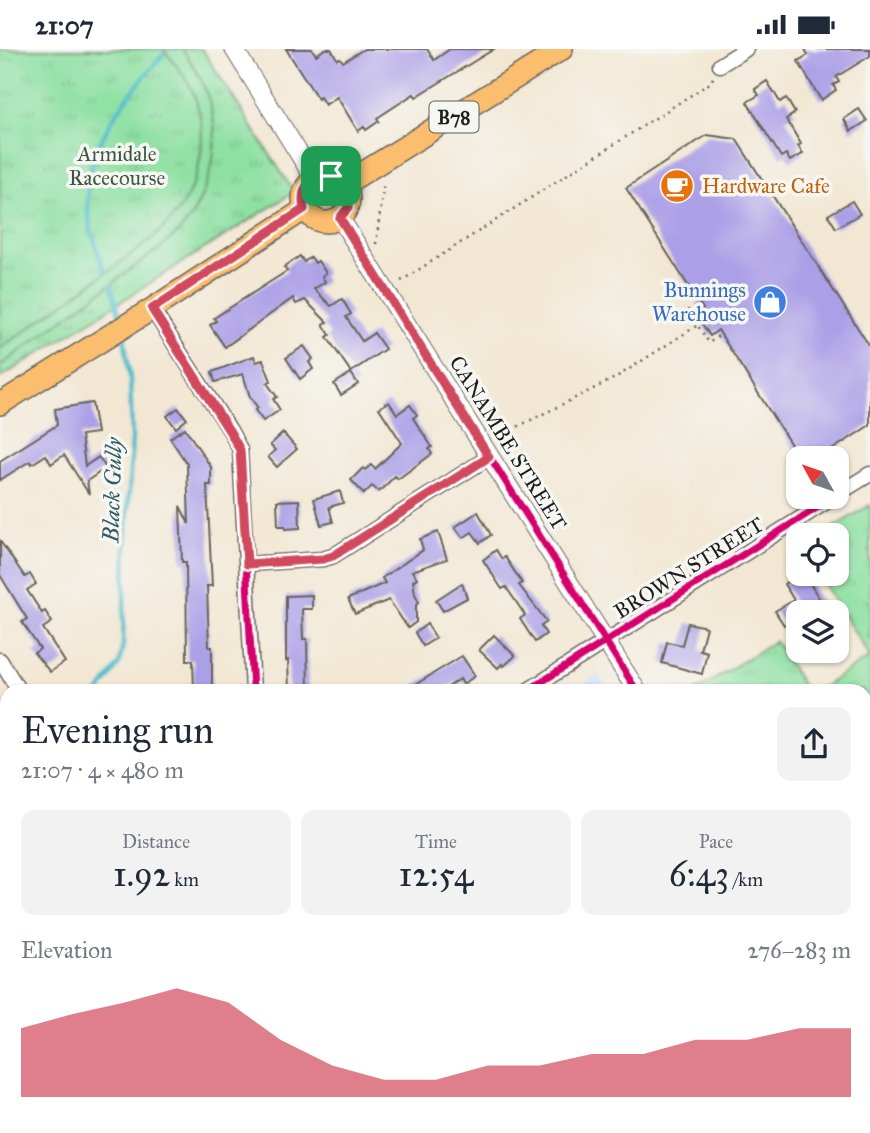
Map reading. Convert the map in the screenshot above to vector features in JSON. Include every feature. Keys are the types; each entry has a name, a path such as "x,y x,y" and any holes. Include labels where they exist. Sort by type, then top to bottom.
{"main road":[{"name":"B78","path":"345,184 562,49"},
{"path":"331,176 345,184 349,202 345,214 340,218 321,222 314,220 304,209 304,193 314,178 331,176"},
{"path":"0,404 152,309 304,209"}],"street":[{"path":"234,49 314,178"},
{"path":"720,65 746,49"},
{"name":"CANAMBE STREET","path":"340,218 633,684"},
{"path":"152,309 240,450 253,684"},
{"path":"247,564 333,556 489,457"},
{"name":"BROWN STREET","path":"849,487 870,474"},
{"name":"BROWN STREET","path":"538,684 815,509"},
{"path":"0,660 15,684"}],"path":[{"path":"401,281 710,83 720,65"},
{"path":"324,153 336,160 350,162"},
{"path":"373,246 377,243 379,231 385,184 383,178"},
{"path":"699,311 696,306 688,310 709,343 717,337 714,333"},
{"path":"499,436 615,377 698,325"}],"shaded area":[{"path":"598,675 604,684 583,684"}],"green space":[{"name":"Armidale Racecourse","path":"0,49 202,49 294,192 0,378"},
{"path":"163,49 182,49 202,83 213,118 214,155 210,174 195,210 182,229 164,245 0,366 0,349 152,238 170,221 187,198 201,151 201,119 191,88"},
{"path":"870,505 870,657 849,623 849,600 834,600 826,586 849,586 849,523 841,523"},
{"path":"775,641 786,663 789,663 802,684 707,684"},
{"path":"870,657 870,684 827,684"}],"building":[{"path":"286,49 312,49 316,55 325,49 331,49 337,59 340,58 343,62 364,49 427,49 434,60 450,49 494,49 416,97 414,94 377,118 379,121 366,130 364,127 358,131 337,97 325,105 320,97 318,99"},
{"path":"805,49 870,49 870,56 836,77 839,82 833,85 836,90 821,100 798,61 808,55"},
{"path":"767,81 780,102 786,98 795,113 786,119 801,144 798,146 803,154 790,161 786,154 781,157 747,102 759,95 755,89"},
{"path":"859,109 867,121 851,131 844,119"},
{"name":"Bunnings Warehouse","path":"707,135 736,139 870,347 870,425 838,446 792,446 718,330 710,336 695,313 703,309 626,188"},
{"path":"852,201 860,214 836,228 828,215"},
{"path":"300,256 304,262 311,257 315,263 318,261 326,273 322,276 325,282 314,289 331,306 342,299 351,314 346,317 362,341 374,333 385,349 351,372 327,337 330,335 323,324 327,322 305,300 296,304 293,298 225,347 210,325 216,321 214,318 287,271 284,267"},
{"path":"304,346 313,359 309,362 313,369 300,379 286,358"},
{"path":"254,356 256,362 263,360 271,381 267,383 277,397 273,399 280,410 263,421 255,410 258,408 250,397 243,374 215,382 212,372"},
{"path":"351,373 358,384 341,395 334,384"},
{"path":"389,402 397,414 410,405 417,415 413,418 432,447 429,449 432,454 398,479 395,476 379,492 372,486 364,494 351,480 363,468 365,470 371,465 375,469 402,443 379,408"},
{"path":"92,403 97,433 81,435 85,466 99,457 106,468 87,481 89,494 64,455 51,464 46,455 32,464 30,461 0,480 0,461 57,425 55,409"},
{"path":"178,408 187,419 176,428 167,416"},
{"path":"185,428 211,467 211,485 207,485 212,586 207,586 212,684 194,684 193,660 187,660 186,562 182,562 180,506 189,524 187,464 170,438"},
{"path":"283,433 297,449 277,467 268,457 275,450 270,445"},
{"path":"340,491 343,503 329,507 333,522 321,525 314,499"},
{"path":"299,500 300,528 285,529 285,526 278,526 277,501"},
{"path":"478,512 491,535 480,543 472,532 463,538 455,527"},
{"path":"438,532 447,559 412,571 417,578 413,581 419,602 416,605 416,622 408,628 389,600 355,614 348,599 385,583 382,578 423,550 420,539"},
{"path":"0,541 25,577 30,574 36,584 27,590 42,613 45,611 52,622 43,628 65,662 50,672 34,653 40,649 22,622 27,619 0,575"},
{"path":"496,550 502,559 505,557 522,583 519,585 547,622 541,626 546,634 535,642 520,619 525,615 506,587 502,589 483,560"},
{"path":"462,583 467,598 443,611 436,600"},
{"path":"784,584 811,586 820,600 794,600"},
{"path":"312,595 312,609 302,609 303,639 307,639 308,684 289,684 286,596"},
{"path":"786,605 786,624 784,625 775,611"},
{"path":"688,623 706,627 700,650 707,652 702,674 662,663 667,642 682,645"},
{"path":"427,624 436,638 423,646 415,633"},
{"path":"494,635 515,656 498,668 479,650"},
{"path":"462,656 475,676 463,684 460,679 452,684 416,684"}],"waterway":[{"name":"Black Gully","path":"104,271 94,242 87,199 96,153 118,111 163,55"},
{"name":"Black Gully","path":"111,285 121,320"},
{"name":"Black Gully","path":"105,684 119,664 123,644 132,437 130,378 124,335"}],"cycle path":[{"path":"340,218 633,684"},
{"path":"152,309 240,450 253,684"},
{"path":"538,684 815,509"}],"place":[{"name":"Hardware Cafe","path":"677,186"},
{"name":"Bunnings Warehouse","path":"770,302"}],"route":[{"path":"320,176 331,176 345,184 350,196 348,208 340,218 489,457 333,556 247,564 240,450 152,309 304,209 304,193 310,182 320,176"}]}
